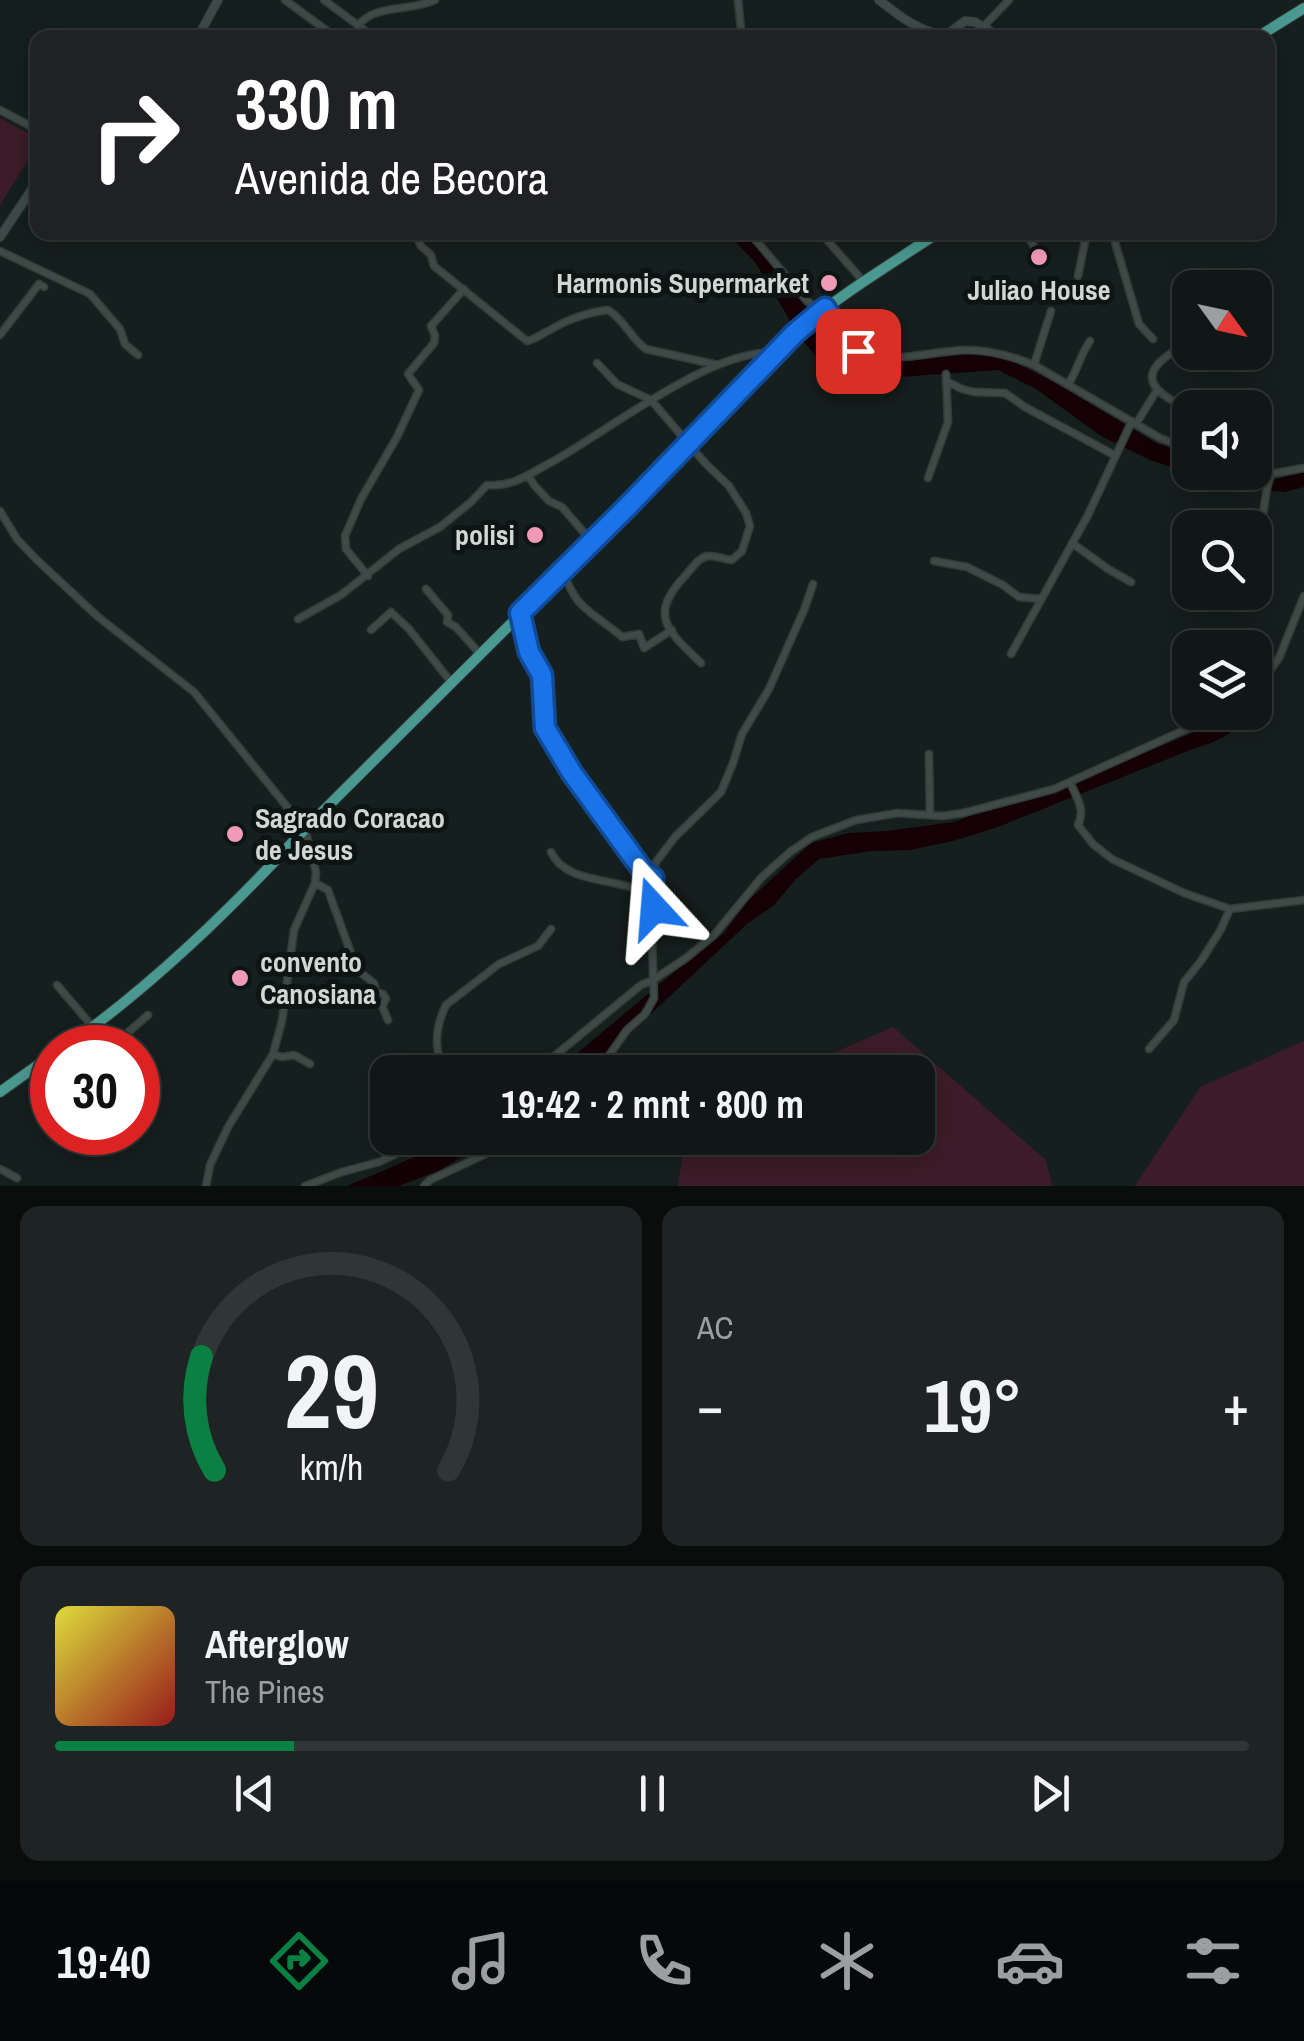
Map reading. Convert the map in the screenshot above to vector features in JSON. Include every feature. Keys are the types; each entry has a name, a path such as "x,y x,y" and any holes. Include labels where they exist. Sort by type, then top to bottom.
{"main road":[{"path":"1269,30 1304,8"},
{"path":"94,1025 143,988 254,885 795,333 862,282 927,240"},
{"path":"0,1092 30,1071"}],"street":[{"path":"202,30 218,0"},
{"path":"285,0 327,30"},
{"path":"325,0 365,30"},
{"path":"358,25 364,18 384,10 419,7 435,0"},
{"path":"738,0 741,30"},
{"path":"878,0 922,30"},
{"path":"984,26 1009,0"},
{"path":"952,30 964,21 990,30"},
{"path":"0,110 30,126"},
{"path":"0,238 30,192"},
{"path":"418,240 431,255 434,266 526,341 572,320 608,310 646,349 719,365"},
{"path":"755,240 846,343 865,353 914,357 963,349 992,351 1034,364 1172,442"},
{"path":"827,240 862,282"},
{"path":"1030,240 1036,248"},
{"path":"1078,276 1085,240"},
{"path":"1114,240 1139,324 1152,339"},
{"path":"0,251 90,294 120,329 124,344 138,356"},
{"path":"0,336 39,284 44,287"},
{"path":"368,576 346,549 345,536 361,499 410,413 419,390 408,374 434,343 431,326 464,290"},
{"path":"1034,364 1051,311"},
{"path":"1068,384 1090,341"},
{"path":"298,618 342,595 399,550 440,527 487,486 506,487 582,446 651,400 719,365 776,353"},
{"path":"1172,354 1154,370 1152,378 1157,390 1172,400"},
{"path":"597,363 618,384 651,400 729,486 746,513 750,526 742,551 732,560 702,557 665,602 664,616 672,630 701,663"},
{"path":"928,478 948,422 946,378 962,390 1005,394 1076,436 1117,453"},
{"path":"1011,654 1088,515 1133,423 1157,390"},
{"path":"1272,474 1304,468"},
{"path":"528,475 592,542"},
{"path":"0,511 36,560 97,616 194,692 305,829 315,883 294,930 282,1021 273,1054 228,1127 210,1165 206,1186"},
{"path":"1072,543 1131,582"},
{"path":"934,562 968,567 1019,597 1041,599"},
{"path":"562,572 583,607 622,637 639,634 644,648 672,630"},
{"path":"609,1055 654,998 652,941 657,896 652,887 656,862 674,837 721,792 742,734 769,689 813,584"},
{"path":"426,589 448,615 447,622 480,654"},
{"path":"1272,668 1304,596"},
{"path":"370,630 391,612 452,682"},
{"path":"520,613 529,652 542,675 545,728 551,740 609,825 644,872 653,878"},
{"path":"556,1055 622,1000 714,935 761,878 812,837 856,820 898,813 963,813 1054,790 1184,730"},
{"path":"929,754 930,815"},
{"path":"1070,782 1082,807 1078,825 1112,860 1230,909 1304,900"},
{"path":"551,852 556,863 571,874 638,890 656,903"},
{"path":"315,883 328,890 357,970 374,982 376,992 383,994 386,1000 382,1006 388,1020"},
{"path":"1149,1049 1174,1020 1184,982 1220,931 1230,909"},
{"path":"438,1055 437,1042 446,1005 499,964 538,946 551,929"},
{"path":"57,984 86,1025"},
{"path":"136,1025 148,1015"},
{"path":"273,1054 294,1055 310,1064"},
{"path":"305,1186 394,1155"},
{"path":"424,1186 484,1155"},
{"path":"0,1169 17,1178"}],"shaded area":[{"path":"0,118 30,134 30,157 0,205"},
{"path":"734,240 751,240 811,309 828,344 845,352 909,361 977,353 1014,362 1172,448 1172,467 1101,436 1036,389 998,370 872,379 846,376 819,359 801,339 755,262"},
{"path":"1304,472 1304,487 1284,492 1263,490 1272,490 1272,480"},
{"path":"1199,730 1233,730 998,827 910,850 819,859 773,906 748,923 622,1041 603,1055 575,1055 724,933 748,901 811,843 849,833 954,822"},
{"path":"893,1027 925,1055 828,1055"},
{"path":"1304,1041 1304,1186 1135,1186 1200,1087"},
{"path":"935,1064 1046,1160 1052,1186 678,1186 683,1155 935,1155"},
{"path":"419,1155 465,1155 399,1186 347,1186"}],"place":[{"name":"Juliao House","path":"1039,257"},
{"name":"Harmonis Supermarket","path":"829,283"},
{"name":"polisi","path":"535,535"},
{"name":"Sagrado Coracao de Jesus","path":"235,834"},
{"name":"convento Canosiana","path":"240,978"}],"route":[{"path":"654,908 657,896 653,878 644,872 590,800 545,728 542,675 529,652 520,613 818,313 825,308 846,343 858,351"}]}
